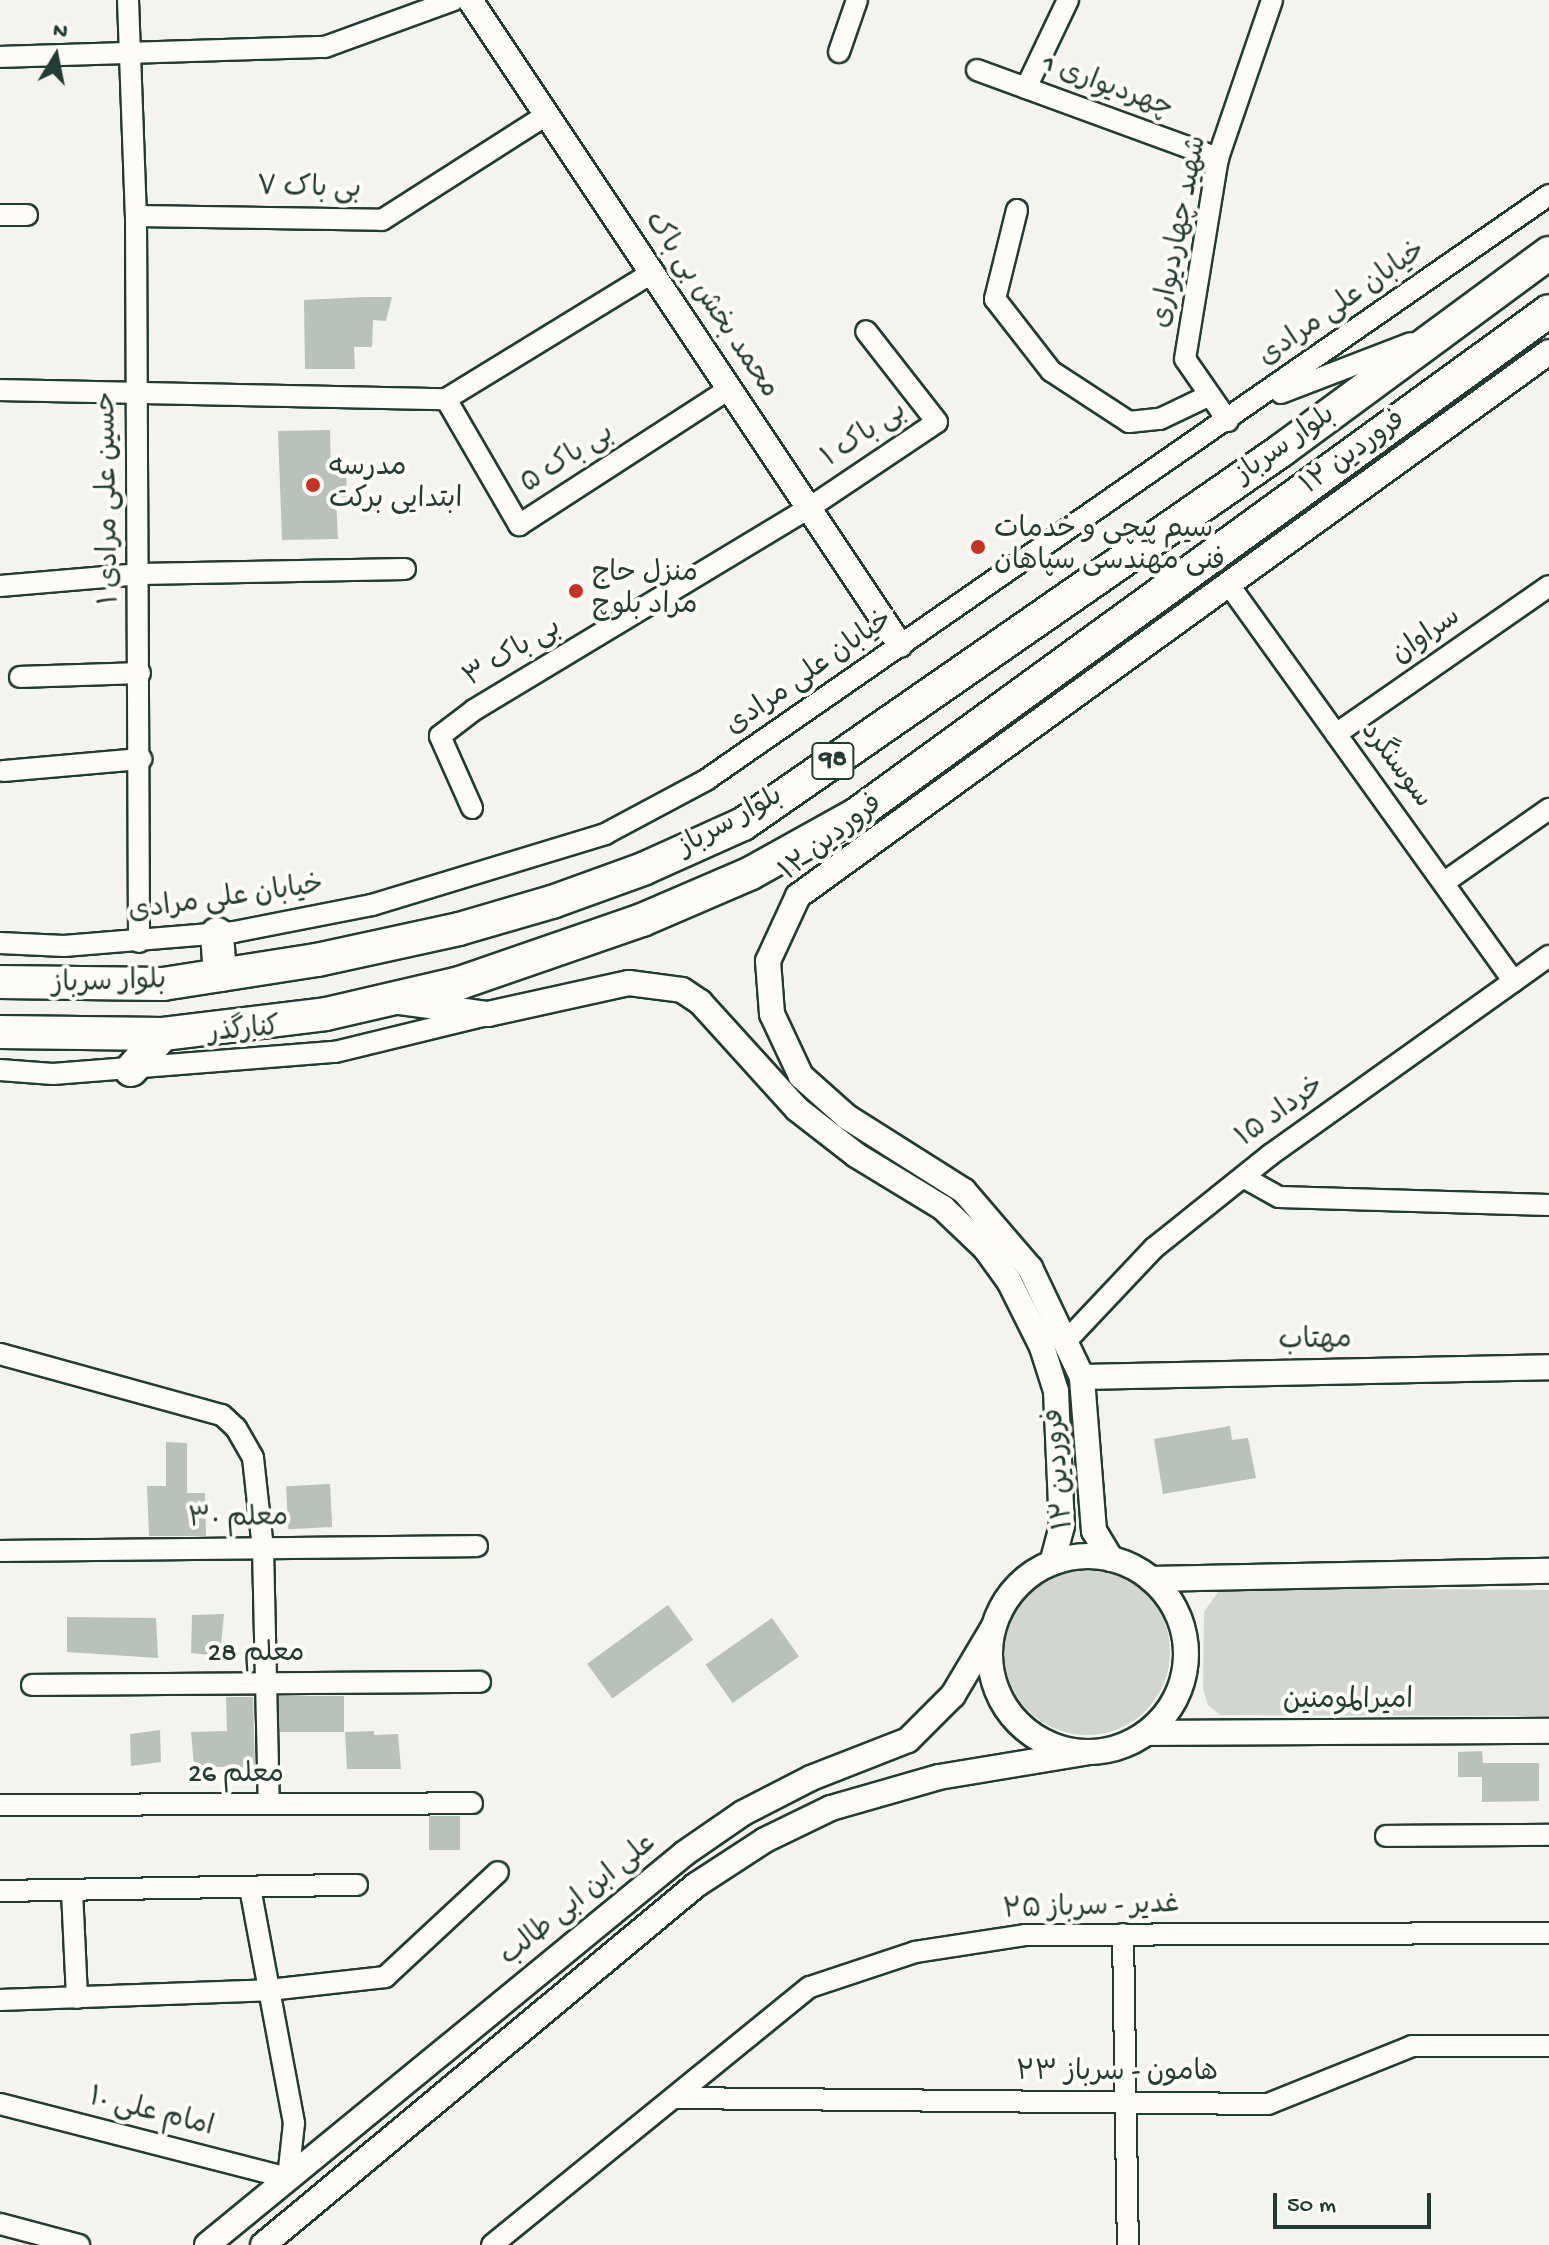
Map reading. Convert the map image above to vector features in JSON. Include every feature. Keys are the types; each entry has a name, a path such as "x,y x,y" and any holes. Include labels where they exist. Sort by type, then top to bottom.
{"highway":[{"name":"بلوار سرباز","path":"0,982 163,984 459,929 643,869 743,824 1282,450 1549,253"},
{"path":"1514,279 1537,287 1544,314"},
{"name":"بلوار سرباز","path":"0,1032 163,1034 311,1016 460,983 642,920 751,873 857,814 1544,314"},
{"path":"217,934 220,975"},
{"path":"131,1070 163,1034"}],"street":[{"name":"حسین علی مرادی ۱","path":"128,0 133,53 136,216 141,759 139,942"},
{"path":"0,57 325,47 454,0"},
{"name":"محمد بخش بی باک","path":"470,0 900,645"},
{"path":"839,52 857,0"},
{"path":"1026,88 1068,0"},
{"name":"شهید چهاردیواری","path":"1228,421 1185,359 1218,158 1272,0"},
{"name":"چهردیواری 1","path":"977,70 1218,158"},
{"name":"بی باک ۷","path":"136,216 382,220 546,115"},
{"name":"خیابان علی مرادی","path":"0,943 139,942 217,934 372,905 605,834 706,780 1228,421 1549,195"},
{"path":"1017,210 995,299 1051,371 1129,422 1160,419 1210,395"},
{"path":"0,215 27,215"},
{"path":"0,390 446,399 652,273"},
{"path":"1251,405 1449,328"},
{"name":"بی باک ۱","path":"809,508 937,422 866,331"},
{"name":"۱۲ فروردین","path":"1111,1559 1094,1531 1082,1377 1030,1268 988,1214 940,1173 847,1117 801,1076 772,1014 768,961 798,896 1549,352"},
{"name":"بی باک ۵","path":"446,399 519,525 729,389"},
{"path":"1323,513 1351,453"},
{"name":"بی باک ۳","path":"472,808 440,736 474,710 809,508"},
{"path":"0,586 140,574 405,569"},
{"name":"سوسنگرد","path":"1229,585 1446,881 1514,981"},
{"name":"سراوان","path":"1336,734 1549,586"},
{"path":"20,677 140,673"},
{"path":"3,771 141,759"},
{"path":"1446,881 1549,809"},
{"name":"۱۵ خرداد","path":"1067,1340 1154,1248 1243,1177 1549,956"},
{"name":"۱۲ فروردین","path":"386,1000 488,1014 629,983 682,990 700,1002 797,1109 856,1155 919,1191 966,1229 1009,1281 1042,1347 1056,1391 1062,1502 1052,1563"},
{"name":"کنارگذر","path":"0,1070 53,1074 131,1070 335,1052 488,1014"},
{"path":"1243,1177 1279,1197 1549,1205"},
{"path":"1042,1347 1067,1340"},
{"path":"0,1354 222,1415 236,1428 253,1458 263,1548 269,1804"},
{"name":"مهتاب","path":"1082,1377 1549,1367"},
{"name":"معلم ۳۰","path":"0,1551 477,1546"},
{"path":"263,2245 696,1885 765,1840 831,1808 939,1777 1090,1752 1120,1747 1147,1733 1176,1698 1186,1654 1171,1602 1151,1579 1111,1559 1081,1556 1052,1563 1026,1578 1005,1600 993,1628 989,1658 995,1687 1010,1714 1032,1735 1060,1748 1090,1752"},
{"path":"1151,1579 1549,1571"},
{"name":"علی ابن ابی طالب","path":"207,2245 685,1853 743,1813 811,1778 908,1740 953,1695 993,1628"},
{"name":"معلم 28","path":"32,1685 480,1682"},
{"name":"امیرالمومنین","path":"1147,1733 1549,1731"},
{"name":"معلم 26","path":"0,1805 472,1803"},
{"path":"1386,1836 1549,1835"},
{"path":"0,2000 269,1990 385,1977 498,1872"},
{"path":"0,1891 357,1885"},
{"path":"250,1888 294,2123 288,2178 312,2203"},
{"path":"72,1891 77,1998"},
{"name":"غدیر - سرباز ۲۵","path":"492,2245 810,1987 915,1952 1025,1935 1549,1933"},
{"path":"1123,1934 1128,2245"},
{"name":"هامون - سرباز ۲۳","path":"674,2098 1268,2104 1412,2046 1549,2046"},
{"name":"امام علی ۱۰","path":"0,2104 288,2178"},
{"path":"0,2224 79,2245"}],"shaded area":[{"path":"1087,1569 1119,1576 1145,1594 1163,1620 1170,1652 1163,1684 1145,1710 1119,1728 1087,1735 1055,1728 1029,1710 1011,1684 1004,1652 1011,1620 1029,1594 1055,1576"},
{"path":"1231,1588 1549,1590 1549,1716 1220,1715 1208,1705 1203,1689 1204,1612 1218,1592"}],"building":[{"path":"392,297 386,321 373,320 372,347 354,347 355,369 305,369 304,300"},
{"name":"مدرسه ابتدایی برکت","path":"330,430 331,473 346,472 347,497 336,497 338,539 282,540 278,431"},
{"path":"1230,1426 1232,1440 1248,1438 1256,1478 1163,1494 1154,1439"},
{"path":"166,1442 187,1443 187,1493 205,1493 206,1536 149,1536 147,1486 166,1486"},
{"path":"330,1484 332,1527 288,1529 286,1486"},
{"path":"668,1605 693,1640 612,1699 587,1664"},
{"path":"224,1614 220,1656 191,1653 192,1615"},
{"path":"67,1617 156,1618 158,1658 67,1652"},
{"path":"772,1618 799,1657 733,1703 706,1664"},
{"path":"279,1696 344,1696 344,1732 279,1732"},
{"path":"226,1697 253,1697 255,1768 194,1766 191,1732 227,1731"},
{"path":"160,1730 161,1762 131,1766 130,1734"},
{"path":"374,1731 374,1735 398,1734 401,1769 347,1769 345,1732"},
{"path":"1482,1751 1483,1763 1539,1763 1539,1801 1482,1802 1482,1777 1458,1777 1458,1752"},
{"path":"429,1816 460,1816 460,1850 429,1850"}],"place":[{"name":"مدرسه ابتدایی برکت","path":"313,485"},
{"name":"سیم پیچی و خدمات فنی مهندسی سپاهان","path":"978,547"},
{"name":"منزل حاج مراد بلوچ","path":"576,591"}]}
